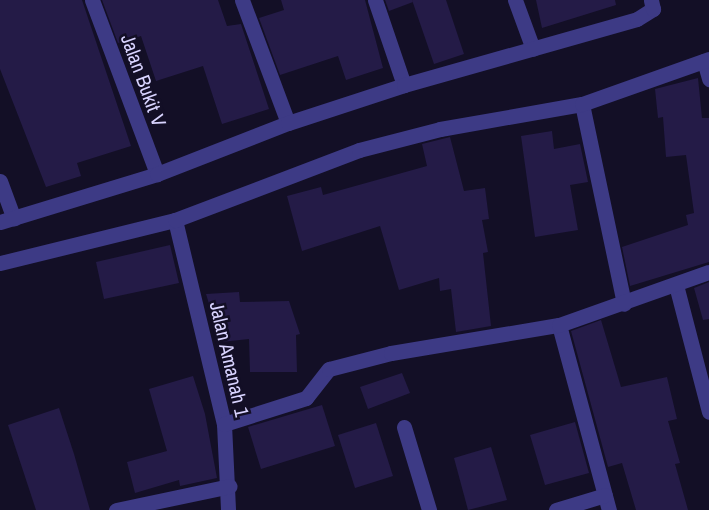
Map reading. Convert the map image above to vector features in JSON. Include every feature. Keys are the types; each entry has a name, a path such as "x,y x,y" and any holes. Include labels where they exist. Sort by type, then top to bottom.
{"street":[{"name":"Jalan Bukit V","path":"92,0 157,174"},
{"path":"242,0 288,123"},
{"path":"375,0 404,85"},
{"path":"515,0 532,49"},
{"path":"0,181 7,220 157,174 288,123 404,85 643,16 653,9 651,1"},
{"path":"0,263 175,220 359,150 440,129 582,104 706,60 709,79"},
{"path":"582,104 624,304"},
{"name":"Jalan Amanah 1","path":"175,220 224,424 230,486 228,510"},
{"path":"224,424 306,398 329,369 391,353 559,325 624,304 709,272"},
{"path":"676,285 709,412"},
{"path":"559,325 609,510"},
{"path":"404,427 429,510"},
{"path":"116,510 230,486"},
{"path":"556,510 605,495"}],"building":[{"path":"0,0 82,0 131,146 77,163 81,176 46,187 0,69"},
{"path":"102,0 218,0 227,26 241,24 269,109 222,124 203,66 156,81 141,36 118,43"},
{"path":"281,0 365,0 383,68 346,80 338,56 280,75 259,18 284,10"},
{"path":"385,0 412,0 413,2 389,11"},
{"path":"412,0 446,0 464,54 434,64"},
{"path":"536,0 615,0 616,5 542,28"},
{"path":"698,78 702,118 709,118 709,262 630,286 622,247 688,225 686,215 694,213 686,155 666,157 663,117 658,118 655,89"},
{"path":"552,131 554,149 580,144 588,182 570,185 578,230 535,237 521,136"},
{"path":"450,137 464,191 485,188 489,219 482,220 488,252 483,253 491,326 456,332 451,289 440,291 439,278 399,290 380,226 302,251 287,196 321,187 323,195 427,166 422,144"},
{"path":"170,245 179,283 104,299 96,262"},
{"path":"709,282 709,319 703,320 694,288"},
{"path":"239,292 240,302 289,301 300,334 296,335 297,372 250,372 249,339 221,342 206,294"},
{"path":"601,320 621,387 667,377 677,419 668,421 680,463 675,464 688,510 636,510 622,463 608,467 571,331"},
{"path":"402,373 410,393 368,409 360,387"},
{"path":"193,376 205,414 217,478 180,486 179,480 135,493 127,462 167,451 149,389"},
{"path":"322,405 335,446 261,469 248,427"},
{"path":"59,408 90,510 36,510 8,425"},
{"path":"575,422 589,473 545,485 530,435"},
{"path":"376,423 393,476 355,488 338,435"},
{"path":"491,447 507,500 468,510 454,458"}]}
